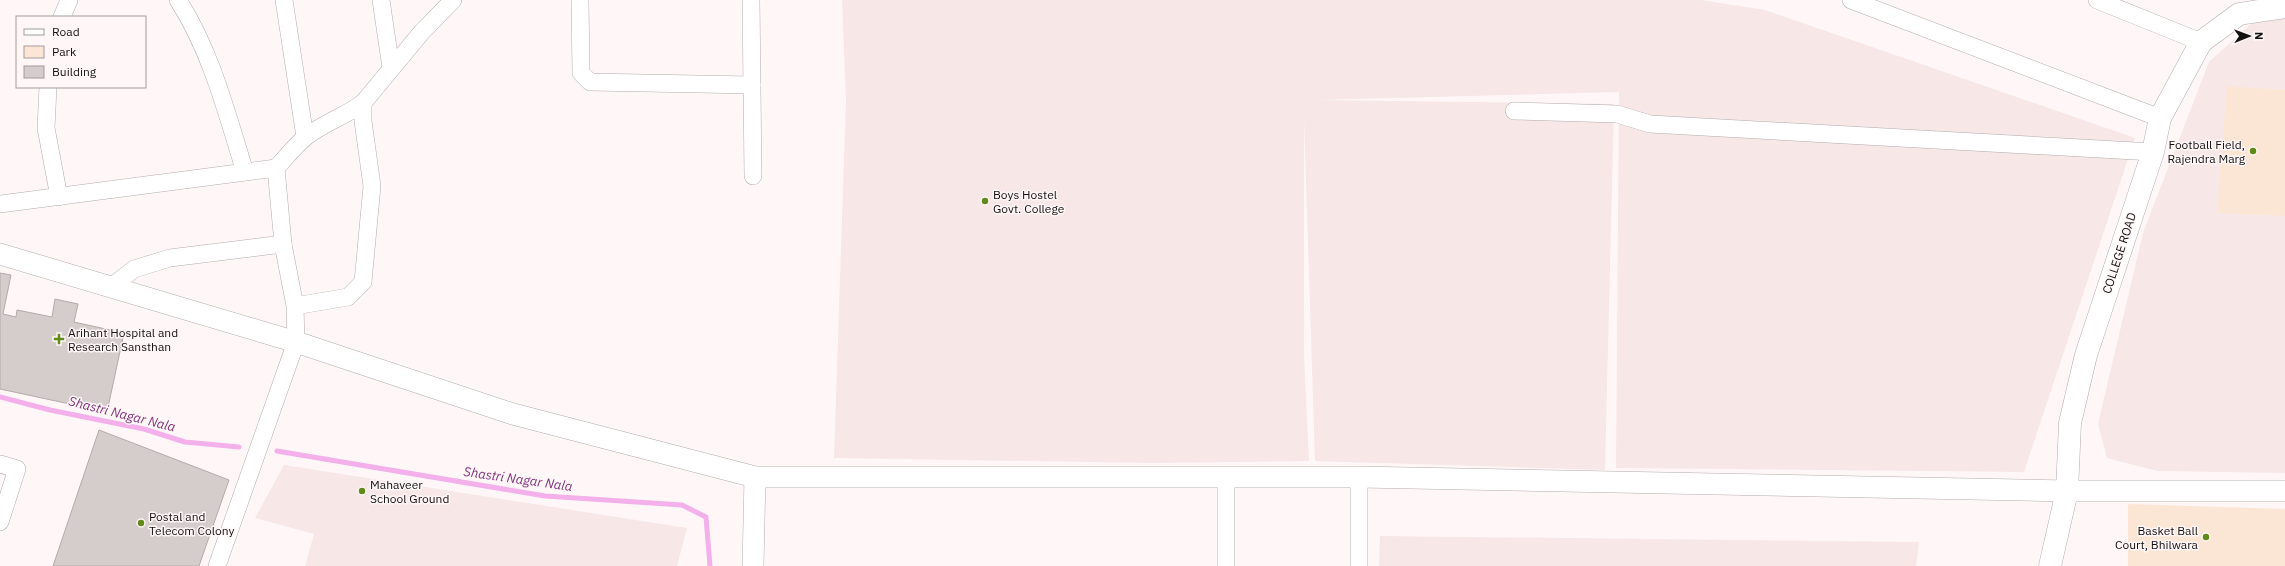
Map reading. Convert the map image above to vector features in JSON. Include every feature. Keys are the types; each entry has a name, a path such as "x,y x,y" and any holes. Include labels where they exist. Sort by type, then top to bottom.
{"main road":[{"name":"COLLEGE ROAD","path":"2050,566 2067,491 2070,423 2086,355 2153,152 2160,118 2201,42 2239,14 2285,6"}],"street":[{"path":"62,16 69,0"},
{"path":"178,0 193,23 225,107 245,172"},
{"path":"284,0 305,137"},
{"path":"381,0 391,68"},
{"path":"0,204 276,168 305,137 325,124 349,113 363,102 391,68 453,0"},
{"path":"580,0 581,73 590,82 752,85"},
{"path":"751,0 753,176"},
{"path":"1851,0 2160,118"},
{"path":"2097,0 2201,42"},
{"path":"48,88 46,128 59,197"},
{"path":"295,306 348,297 362,282 372,186 363,121 363,102"},
{"path":"1514,111 1617,114 1650,124 2153,152"},
{"path":"217,566 296,342 295,306 283,244 276,168"},
{"path":"111,287 134,269 170,258 283,244"},
{"path":"0,254 296,342 513,414 755,477 1359,477 2067,491 2285,491"},
{"path":"0,464 17,469 0,522"},
{"path":"753,566 755,477"},
{"path":"1226,477 1226,566"},
{"path":"1359,477 1359,566"}],"shaded area":[{"path":"842,0 1701,0 1765,10 2135,138 2024,472 1616,468 1619,92 1318,100 1614,104 1605,470 1315,461 1304,119 1304,356 1309,461 1152,463 834,458 846,101"},
{"path":"2285,15 2285,473 2157,471 2107,458 2098,424 2143,233 2209,62 2252,23"},
{"name":"Mahaveer School Ground","path":"284,465 687,528 677,566 305,566 314,534 255,518"},
{"path":"1380,536 1919,542 1916,566 1379,566"}],"green space":[{"name":"Football Field, Rajendra Marg","path":"2227,86 2285,90 2285,216 2217,213"},
{"name":"Basket Ball Court, Bhilwara","path":"2128,504 2285,509 2285,566 2128,566"}],"building":[{"path":"0,273 11,275 3,314 16,317 17,310 52,317 55,299 78,304 74,322 124,333 107,412 0,389"},
{"name":"Postal and Telecom Colony","path":"99,430 229,480 199,566 53,566"}],"waterway":[{"name":"Shastri Nagar Nala","path":"0,397 50,410 144,429 185,442 239,447"},
{"name":"Shastri Nagar Nala","path":"277,451 545,496 682,505 706,517 710,566"}],"place":[{"name":"Football Field, Rajendra Marg","path":"2253,151"},
{"name":"Boys Hostel Govt. College","path":"985,201"},
{"name":"Arihant Hospital and Research Sansthan","path":"59,339"},
{"name":"Mahaveer School Ground","path":"362,491"},
{"name":"Postal and Telecom Colony","path":"141,523"},
{"name":"Basket Ball Court, Bhilwara","path":"2206,537"}]}
